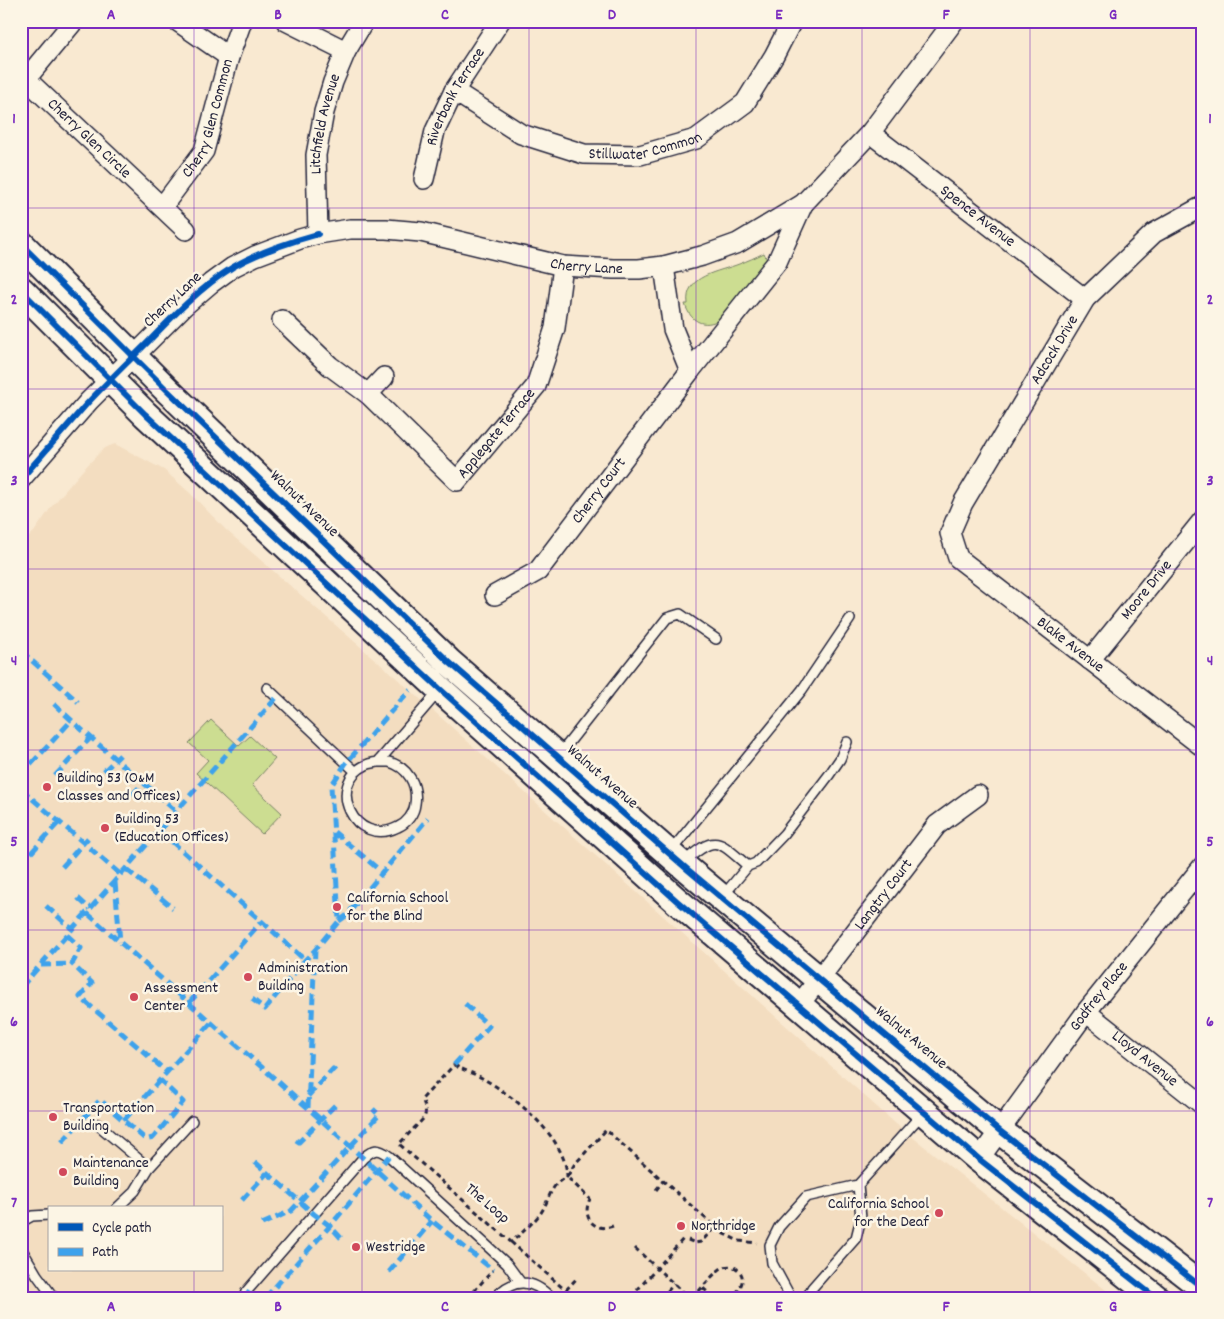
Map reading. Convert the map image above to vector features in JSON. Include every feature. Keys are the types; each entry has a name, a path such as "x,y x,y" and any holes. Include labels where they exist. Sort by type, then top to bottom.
{"main road":[{"name":"Walnut Avenue","path":"21,244 450,680 677,901 979,1159 1156,1298"},
{"name":"Walnut Avenue","path":"21,290 145,414 450,680 558,756 676,859 1000,1131 1203,1288"}],"street":[{"name":"Cherry Glen Circle","path":"74,21 26,79 186,230"},
{"path":"177,21 229,57"},
{"name":"Cherry Glen Common","path":"162,207 204,152 229,57 242,21"},
{"path":"286,21 346,51"},
{"name":"Litchfield Avenue","path":"318,234 316,155 324,112 333,82 346,51 364,21"},
{"name":"Riverbank Terrace","path":"424,179 435,131 454,91 500,21"},
{"name":"Stillwater Common","path":"454,91 521,134 584,154 640,155 696,139 745,103 774,56 792,21"},
{"name":"Cherry Lane","path":"21,479 111,379 182,307 211,282 233,267 255,256 300,239 350,229 421,232 563,266 613,269 639,269 664,266 702,256 738,243 803,204 870,133 954,21"},
{"name":"Spence Avenue","path":"870,133 1085,299"},
{"name":"Cherry Court","path":"495,595 538,570 690,370 777,262 803,204"},
{"name":"Adcock Drive","path":"950,533 963,503 1085,299 1154,233 1203,206"},
{"name":"Applegate Terrace","path":"282,320 330,366 368,394 458,481 536,386 555,328 563,266"},
{"path":"664,266 673,329 690,370"},
{"path":"368,394 384,377"},
{"name":"Moore Drive","path":"1090,660 1203,520"},
{"name":"Blake Avenue","path":"950,533 958,558 1203,747"},
{"name":"Langtry Court","path":"799,1005 937,825 978,795"},
{"name":"Godfrey Place","path":"979,1159 1086,1012 1203,866"},
{"name":"Lloyd Avenue","path":"1086,1012 1203,1106"}],"lane":[{"path":"558,756 667,618 680,614 716,639"},
{"path":"676,859 720,792 802,690 850,620"},
{"path":"378,762 450,680"},
{"path":"267,688 356,772"},
{"path":"722,898 748,866 756,862 784,834 840,760 847,742"},
{"path":"378,762 389,762 400,767 408,774 414,784 416,795 415,806 410,817 402,825 392,830 380,832 369,830 359,824 351,815 346,793 356,772 366,765 378,762"},
{"path":"676,859 715,843 723,845 748,866"},
{"path":"791,1298 772,1263 770,1245 779,1226 806,1196 858,1185 924,1112"},
{"path":"118,1206 136,1191 150,1168 192,1120"},
{"path":"97,1124 150,1168"},
{"path":"244,1298 252,1285 356,1165 372,1150 381,1150 389,1156 508,1264 521,1283"},
{"path":"807,1298 812,1288 856,1238 861,1218 858,1185"},
{"path":"21,1222 32,1216 48,1214"},
{"path":"21,1248 37,1275 54,1298"},
{"path":"495,1298 510,1285 521,1283 532,1284 543,1289 551,1298"}],"path":[{"path":"613,1226 606,1229 599,1228 588,1218 586,1212 590,1199 567,1177 574,1165 606,1130 722,1234 739,1241 770,1245"},
{"path":"656,1190 663,1181"},
{"path":"688,1240 701,1242 715,1227"},
{"path":"631,1297 683,1239"},
{"path":"511,1242 574,1298"},
{"path":"635,1248 691,1298 721,1268 731,1266 737,1268 743,1278 742,1284 740,1289 731,1298"},
{"path":"468,1298 493,1270"},
{"path":"566,1290 577,1278"},
{"path":"661,1298 674,1284"},
{"path":"703,1288 714,1298"}],"shaded area":[{"name":"California School for the Blind","path":"115,444 164,470 190,493 226,530 409,689 896,1124 1116,1298 21,1298 21,544 34,532 52,506 101,451"}],"green space":[{"path":"764,253 767,260 723,317 717,321 706,323 695,320 691,316 685,304 688,304 688,294 691,287 697,281 704,276"},
{"path":"211,720 239,746 250,736 275,759 252,785 282,813 262,834 196,773 208,760 189,743"}],"marked path":[{"path":"21,651 78,702"},
{"path":"252,999 265,1009 339,921 331,786 346,763 410,690"},
{"path":"21,987 277,697"},
{"path":"54,704 177,812"},
{"path":"21,775 71,721"},
{"path":"55,776 95,733"},
{"path":"104,771 120,755"},
{"path":"132,795 147,779"},
{"path":"21,789 121,875"},
{"path":"339,921 346,916 428,818"},
{"path":"21,864 59,822"},
{"path":"160,831 305,960"},
{"path":"334,832 383,873"},
{"path":"62,867 88,838"},
{"path":"126,869 173,908"},
{"path":"115,882 120,942"},
{"path":"78,898 90,909"},
{"path":"46,906 72,929"},
{"path":"87,913 308,1108 432,1221 493,1270"},
{"path":"189,1003 261,922"},
{"path":"67,935 81,948 72,964 92,983 80,997 167,1072"},
{"path":"308,1108 315,950"},
{"path":"41,965 72,964"},
{"path":"454,1065 489,1026 464,1003"},
{"path":"124,1120 211,1023"},
{"path":"308,1096 333,1069 337,1073"},
{"path":"62,1142 100,1100 144,1138 153,1138 183,1102 160,1080"},
{"path":"296,1140 299,1142 338,1102"},
{"path":"262,1224 291,1211 379,1115 373,1109"},
{"path":"265,1298 330,1226 389,1156"},
{"path":"255,1162 330,1226 341,1238"},
{"path":"242,1200 267,1173"},
{"path":"389,1272 432,1221"},
{"path":"246,1292 255,1298"},
{"path":"363,1298 367,1294"}],"cycle path":[{"path":"21,479 99,391 199,292 233,267 253,257 296,240 318,234"},
{"path":"21,244 167,390 449,662 687,869 1000,1131 1203,1288"},
{"path":"21,290 145,414 441,690 677,901 979,1159 1156,1298"}],"place":[{"name":"Building 53 (O&M Classes and Offices)","path":"47,787"},
{"name":"Building 53 (Education Offices)","path":"105,828"},
{"name":"California School for the Blind","path":"337,907"},
{"name":"Administration Building","path":"248,977"},
{"name":"Assessment Center","path":"134,997"},
{"name":"Transportation Building","path":"53,1117"},
{"name":"Maintenance Building","path":"63,1172"},
{"name":"California School for the Deaf","path":"939,1213"},
{"name":"Northridge","path":"681,1226"},
{"name":"Westridge","path":"356,1247"}]}
